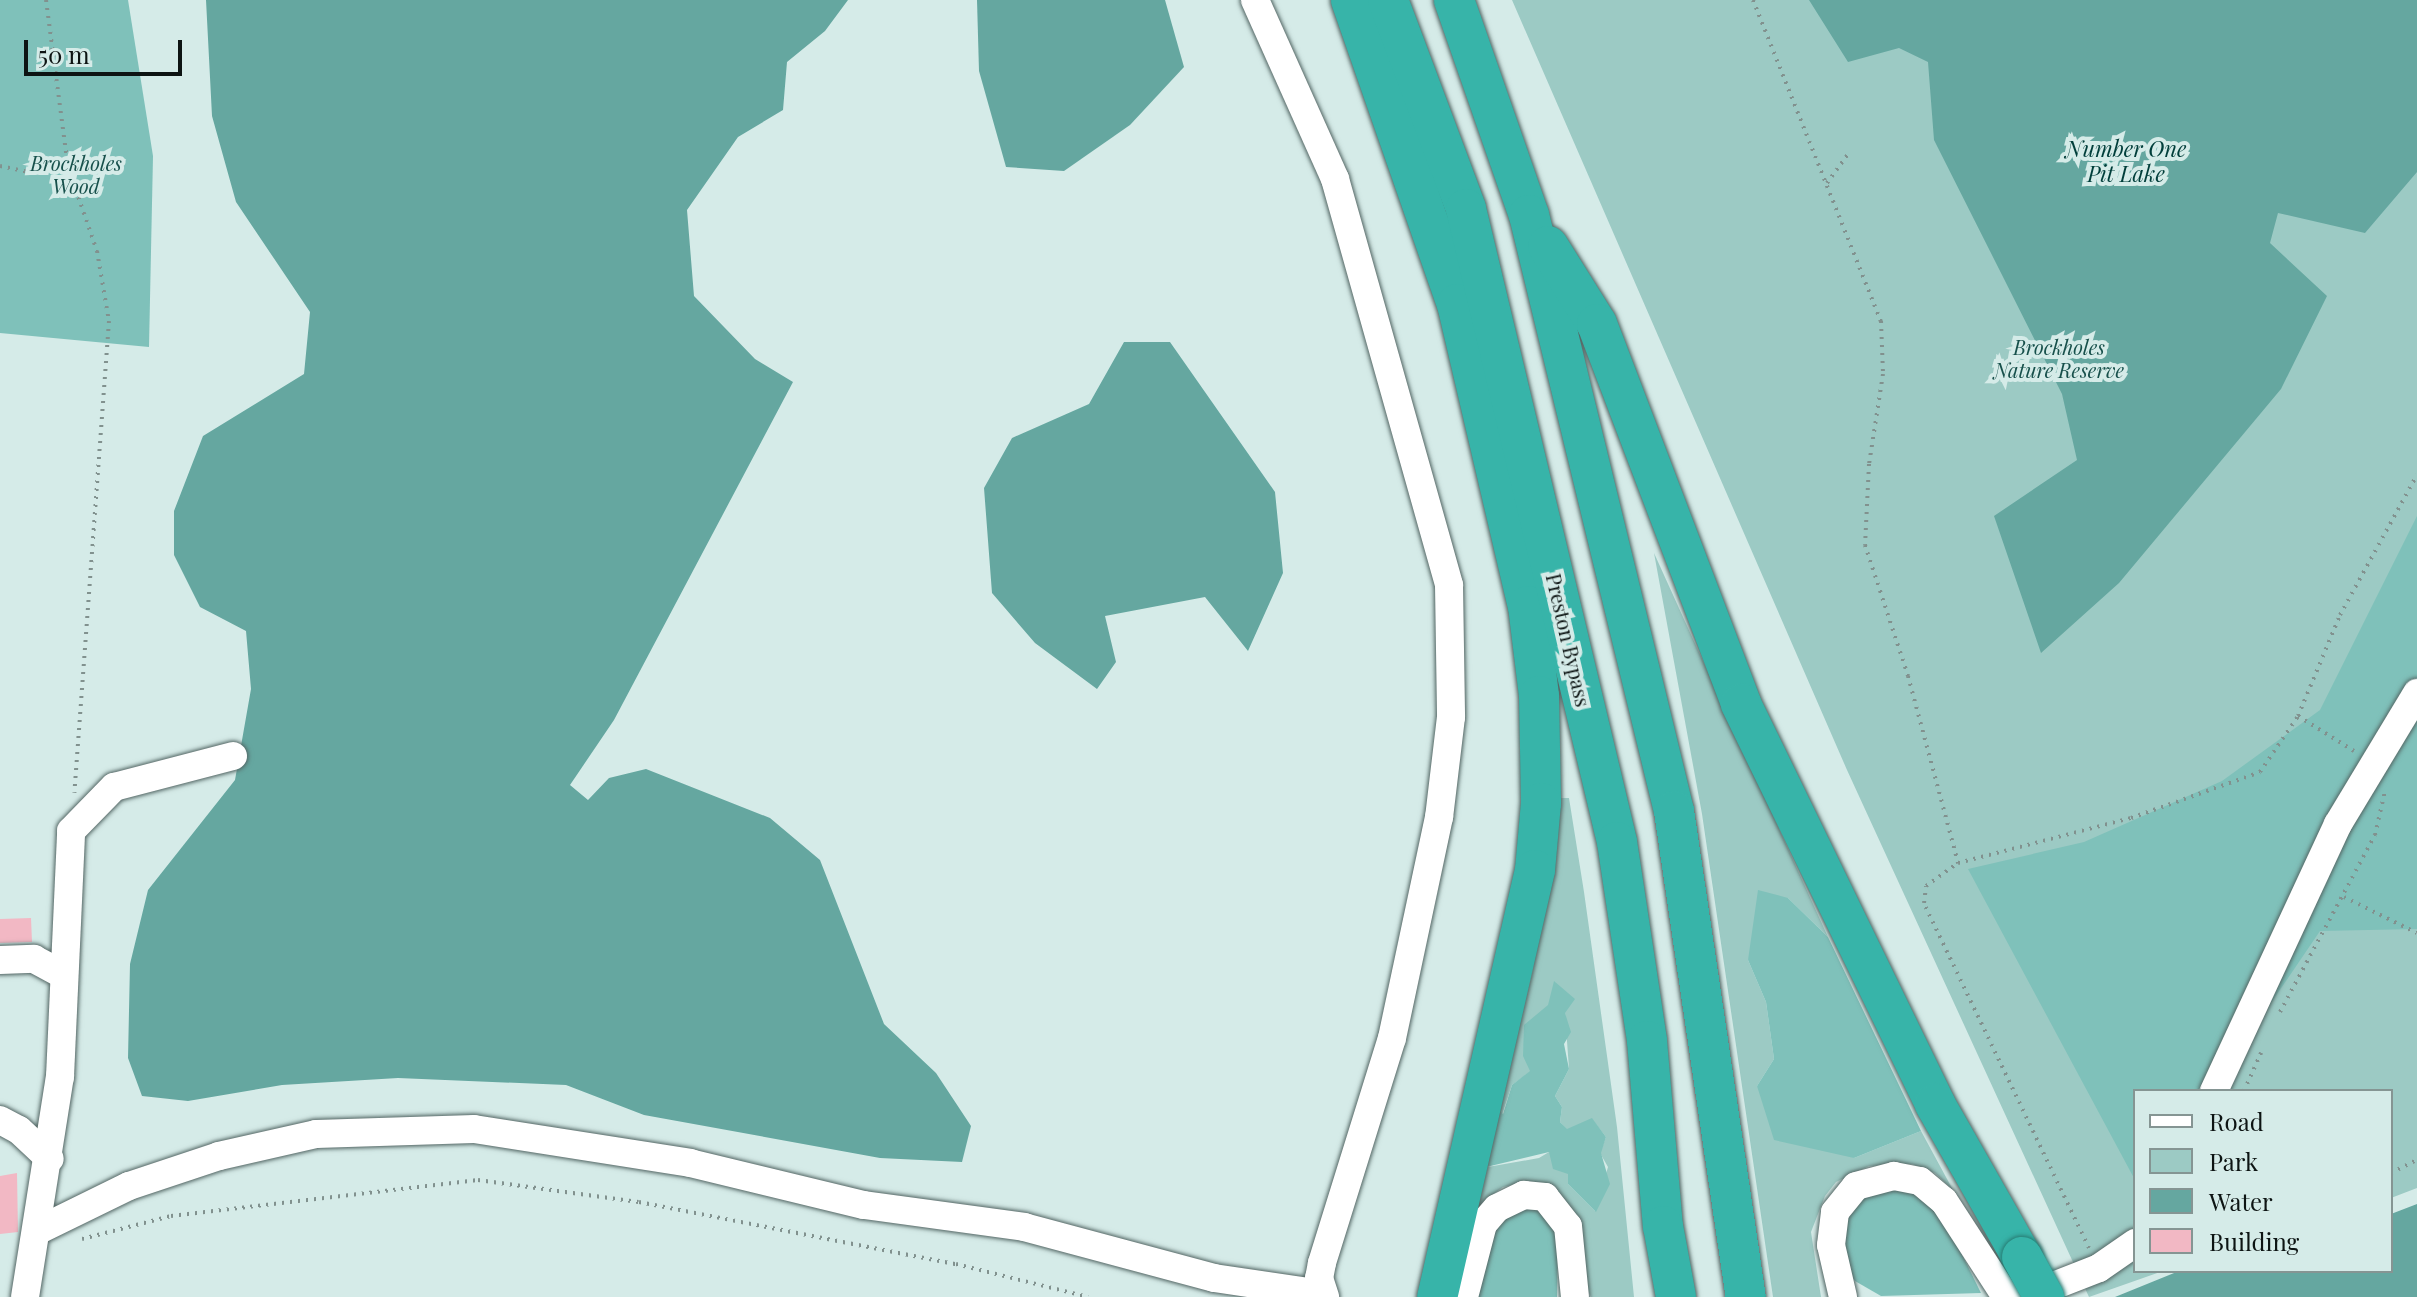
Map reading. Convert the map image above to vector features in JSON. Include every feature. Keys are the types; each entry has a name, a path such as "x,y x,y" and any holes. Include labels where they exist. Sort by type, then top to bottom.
{"highway":[{"path":"1351,0 1457,304 1528,606 1539,696 1541,803 1535,870 1452,1290"},
{"name":"Preston Bypass","path":"1388,0 1466,209 1617,842 1647,1041 1663,1226 1676,1297"},
{"path":"1454,0 1529,215 1674,811 1746,1297"},
{"path":"1529,215 1597,324 1741,704 1935,1104 2005,1261 2044,1297"}],"lane":[{"path":"37,1231 129,1186 219,1156 316,1134 474,1129 690,1163 864,1205 1024,1227 1214,1278 1324,1295 1322,1263 1392,1038 1439,817 1451,717 1449,585 1335,179 1255,0"},
{"path":"2215,1089 2338,824 2417,693"},
{"path":"25,1297 50,1159 60,1077 62,974 71,831 114,787 233,756"},
{"path":"0,960 34,959 62,974"},
{"path":"0,1120 19,1130 50,1159"},
{"path":"1843,1297 1831,1245 1835,1212 1856,1186 1879,1177 1909,1178 1932,1189 2005,1261 2006,1297"},
{"path":"1452,1290 1483,1224 1510,1200 1536,1195 1555,1205 1568,1226 1575,1297"},
{"path":"2024,1297 2099,1268 2133,1244"}],"path":[{"path":"46,0 68,167 97,251 109,321 71,831"},
{"path":"1753,0 1881,321 1883,374 1869,464 1865,545 1908,676 1958,863"},
{"path":"1827,183 1848,154"},
{"path":"0,166 33,173 68,167"},
{"path":"2099,1268 1924,903 1926,886 1958,863 2131,818 2260,772 2298,716 2340,615 2417,475"},
{"path":"2344,897 2417,933"},
{"path":"2393,1172 2417,1160"},
{"path":"75,1242 171,1216 478,1180 684,1211 956,1264 1088,1297"}],"green space":[{"name":"Brockholes Wood","path":"0,0 128,0 153,156 149,347 0,333"},
{"name":"Brockholes Nature Reserve","path":"1512,0 2417,0 2417,1188 2393,1197 2393,1089 2133,1089 2133,1273 2157,1273 2089,1297 1847,770"},
{"path":"2417,516 2417,929 2320,931 2212,1089 2133,1089 2133,1176 1968,869 2084,842 2222,781 2320,710"},
{"path":"1654,553 1828,937 1788,898 1748,960 1766,1002 1774,1059 1757,1086 1854,1158 1921,1131 1953,1190 1935,1173 1912,1164 1869,1166 1836,1182 1825,1196 1811,1232 1821,1297 1773,1297 1702,814"},
{"path":"1554,798 1569,798 1617,1127 1634,1297 1591,1297 1583,1281 1580,1224 1559,1193 1521,1183 1503,1187 1477,1206 1482,1168 1539,1158 1549,1152 1569,1174 1568,1184 1595,1211 1608,1167 1600,1153 1606,1137 1592,1119 1567,1130 1560,1122 1562,1107 1555,1096 1569,1069 1565,1013 1555,982 1531,1071 1512,1085 1502,1115 1499,1110 1533,970"},
{"path":"1758,890 1788,898 1828,937 1921,1131 1854,1158 1774,1140 1757,1086 1774,1059 1766,1002 1748,960"},
{"path":"1554,981 1575,999 1565,1013 1571,1032 1564,1044 1569,1069 1555,1096 1562,1107 1560,1122 1567,1129 1592,1118 1606,1137 1601,1153 1610,1184 1596,1212 1568,1184 1568,1174 1553,1169 1549,1152 1482,1168 1499,1110 1503,1114 1512,1085 1530,1071 1523,1056 1524,1025 1548,1005"},
{"path":"1882,1188 1914,1190 1942,1214 1981,1293 1881,1296 1855,1281 1846,1269 1841,1227 1855,1202"},
{"path":"1522,1209 1537,1209 1558,1231 1557,1297 1475,1297 1495,1231 1507,1216"}],"water":[{"path":"206,0 848,0 825,31 787,62 783,110 738,137 687,210 694,296 755,359 793,382 614,720 570,785 588,800 609,778 646,769 770,818 820,860 884,1024 936,1073 971,1126 962,1162 880,1158 644,1115 566,1085 398,1078 282,1085 188,1101 142,1096 128,1058 130,964 148,890 235,780 251,689 246,631 200,607 174,555 174,511 203,436 304,374 310,312 236,202 212,116"},
{"path":"977,0 1165,0 1184,67 1130,125 1064,171 1006,167 979,71"},
{"name":"Number One Pit Lake","path":"1809,0 2417,0 2417,172 2365,233 2278,213 2270,243 2327,296 2281,389 2119,583 2041,653 1994,516 2077,460 2062,394 1934,140 1928,62 1899,48 1848,62"},
{"path":"1124,342 1170,342 1275,492 1283,573 1248,651 1205,597 1105,616 1116,662 1097,689 1035,643 992,593 984,488 1012,438 1089,404"},
{"path":"2417,1204 2417,1297 2115,1297 2174,1273 2393,1273 2393,1213"}],"building":[{"path":"31,918 32,942 0,943 0,919"},
{"path":"17,1173 18,1232 0,1234 0,1176"}]}
